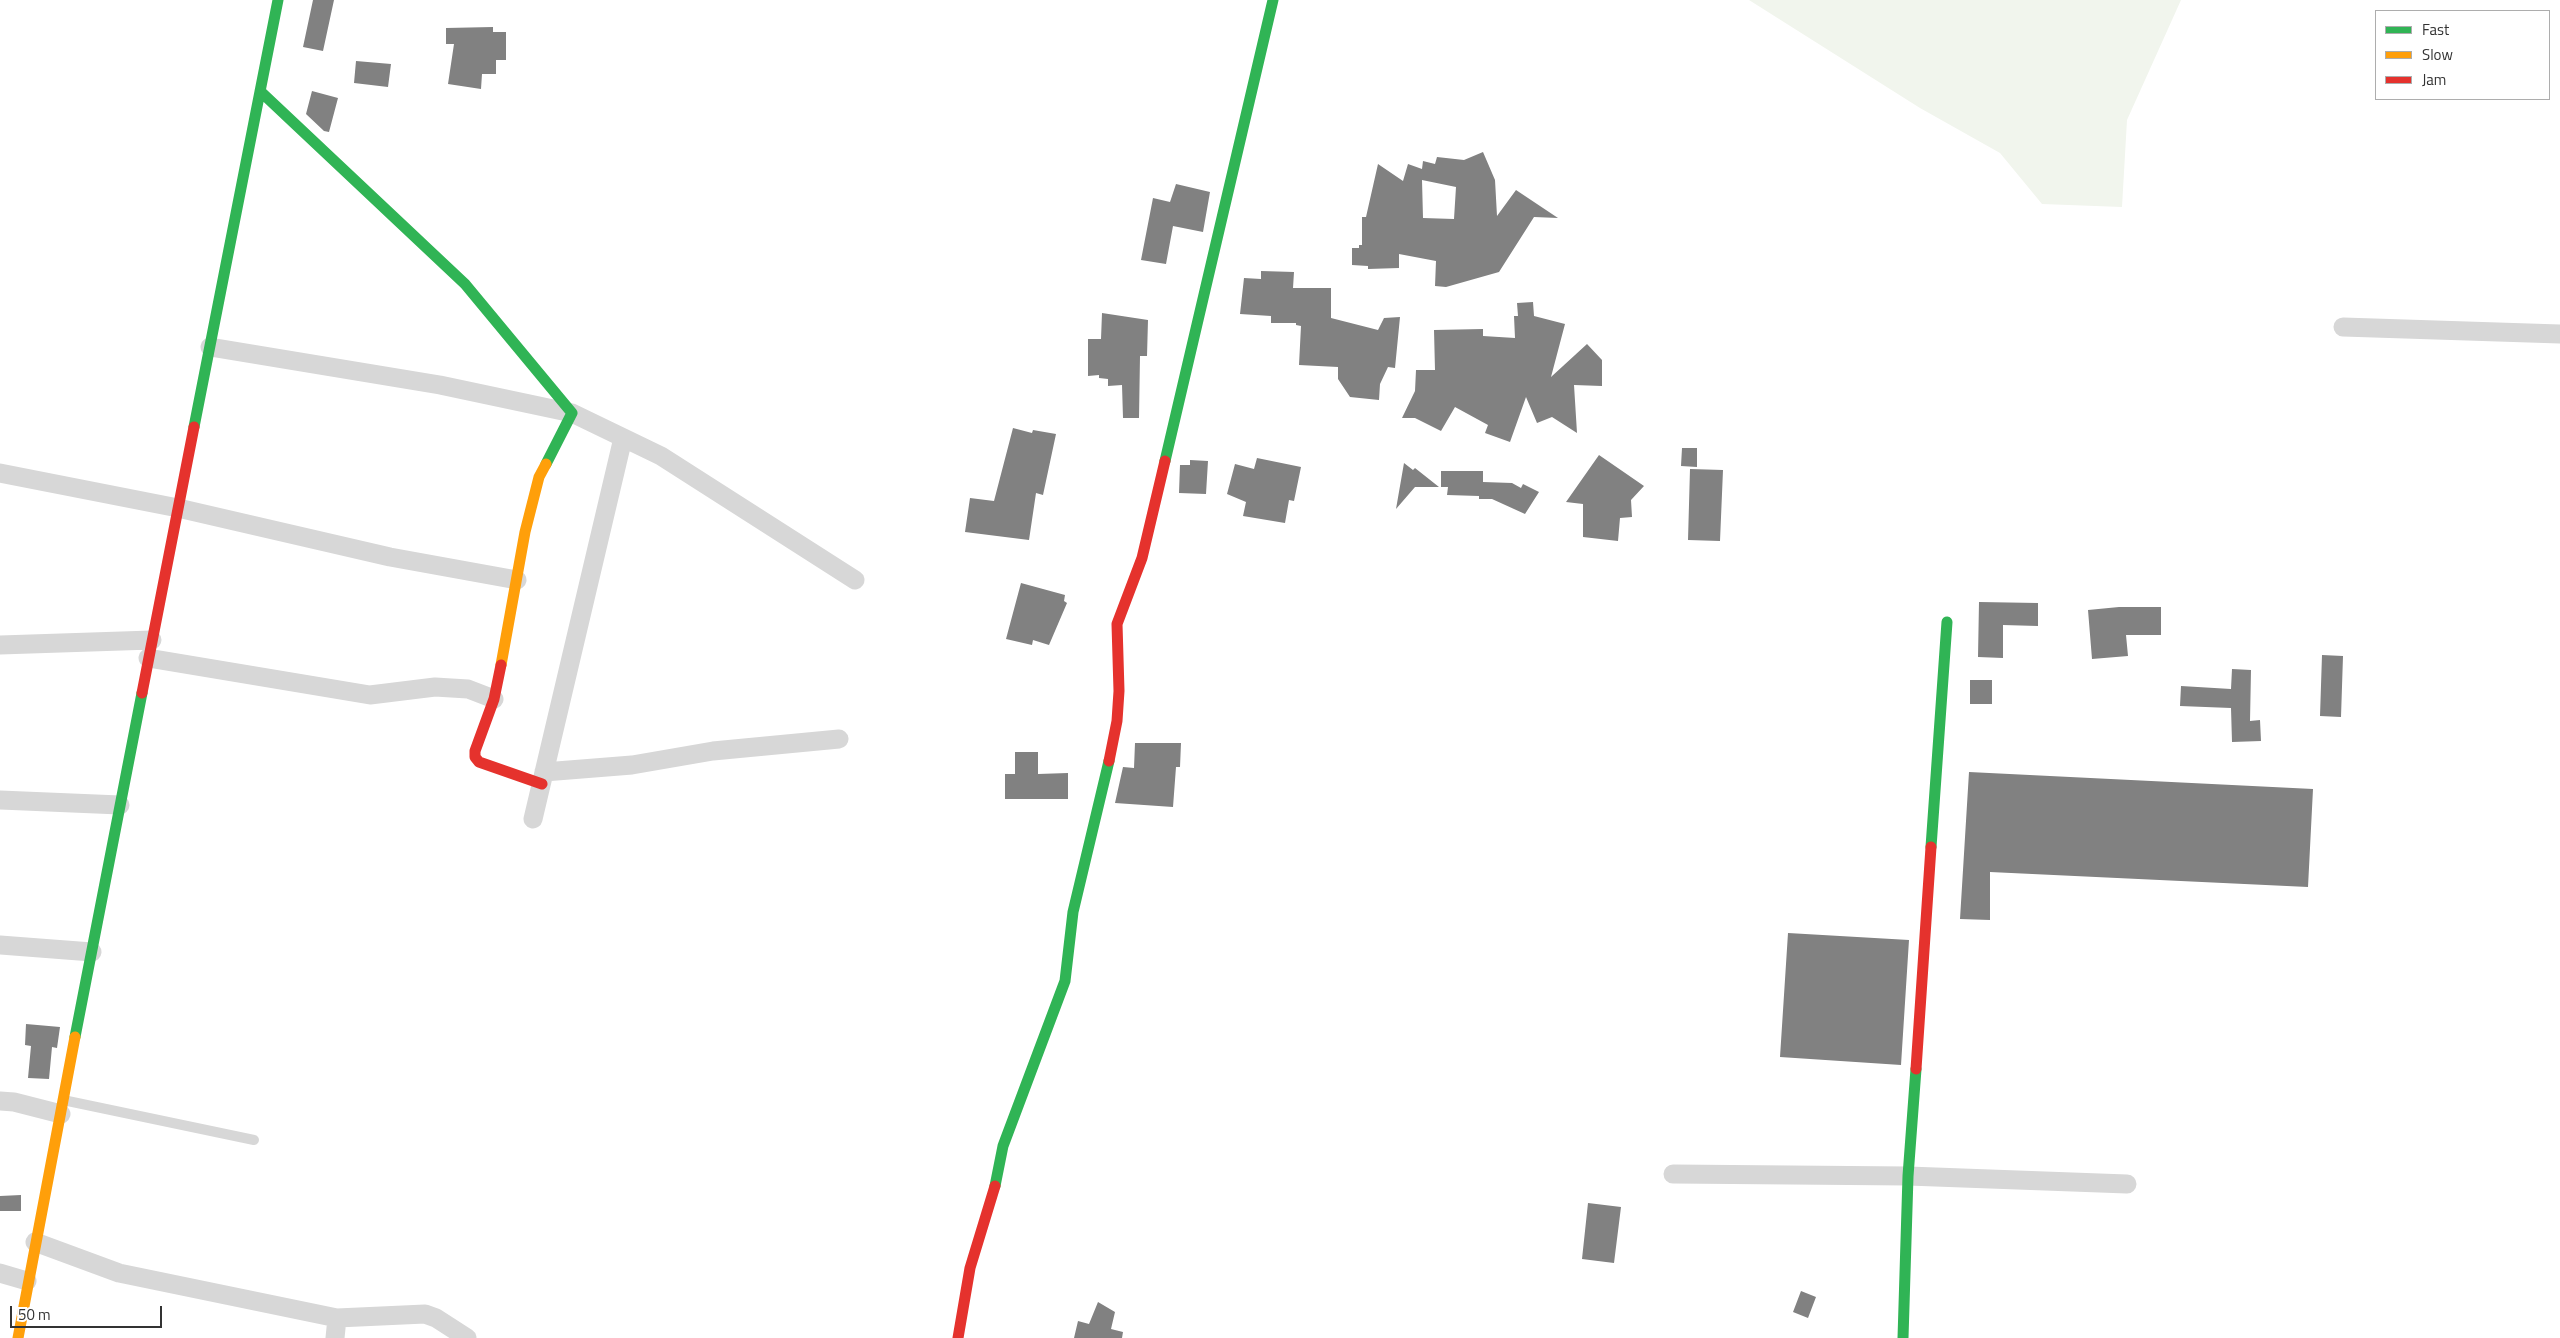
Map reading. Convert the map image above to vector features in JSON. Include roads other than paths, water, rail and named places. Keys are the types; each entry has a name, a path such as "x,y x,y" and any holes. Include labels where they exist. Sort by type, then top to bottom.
{"street":[{"path":"18,1338 27,1282 148,658 278,0"},
{"path":"958,1338 970,1268 993,1196 1003,1146 1064,981 1073,912 1099,808 1117,721 1119,692 1117,624 1142,558 1273,0"},
{"path":"260,91 465,284 572,413"},
{"path":"2343,327 2560,334"},
{"path":"210,347 440,385 572,413 661,456 855,580"},
{"path":"572,413 539,477 525,532 494,699 477,746 475,757 479,762 543,778 712,751 839,739"},
{"path":"533,819 623,438"},
{"path":"0,473 178,508 390,557 517,580"},
{"path":"1902,1338 1908,1176 1947,622"},
{"path":"0,645 152,640"},
{"path":"148,658 370,695 435,687 468,690 494,699"},
{"path":"0,800 120,805"},
{"path":"0,945 92,952"},
{"path":"0,1101 62,1107"},
{"path":"1673,1174 1908,1176 2127,1184"},
{"path":"35,1242 119,1273 338,1318 425,1314 436,1318 467,1338"},
{"path":"0,1272 27,1282"},
{"path":"335,1338 338,1318"}],"lane":[{"path":"62,1107 254,1140"}]}
